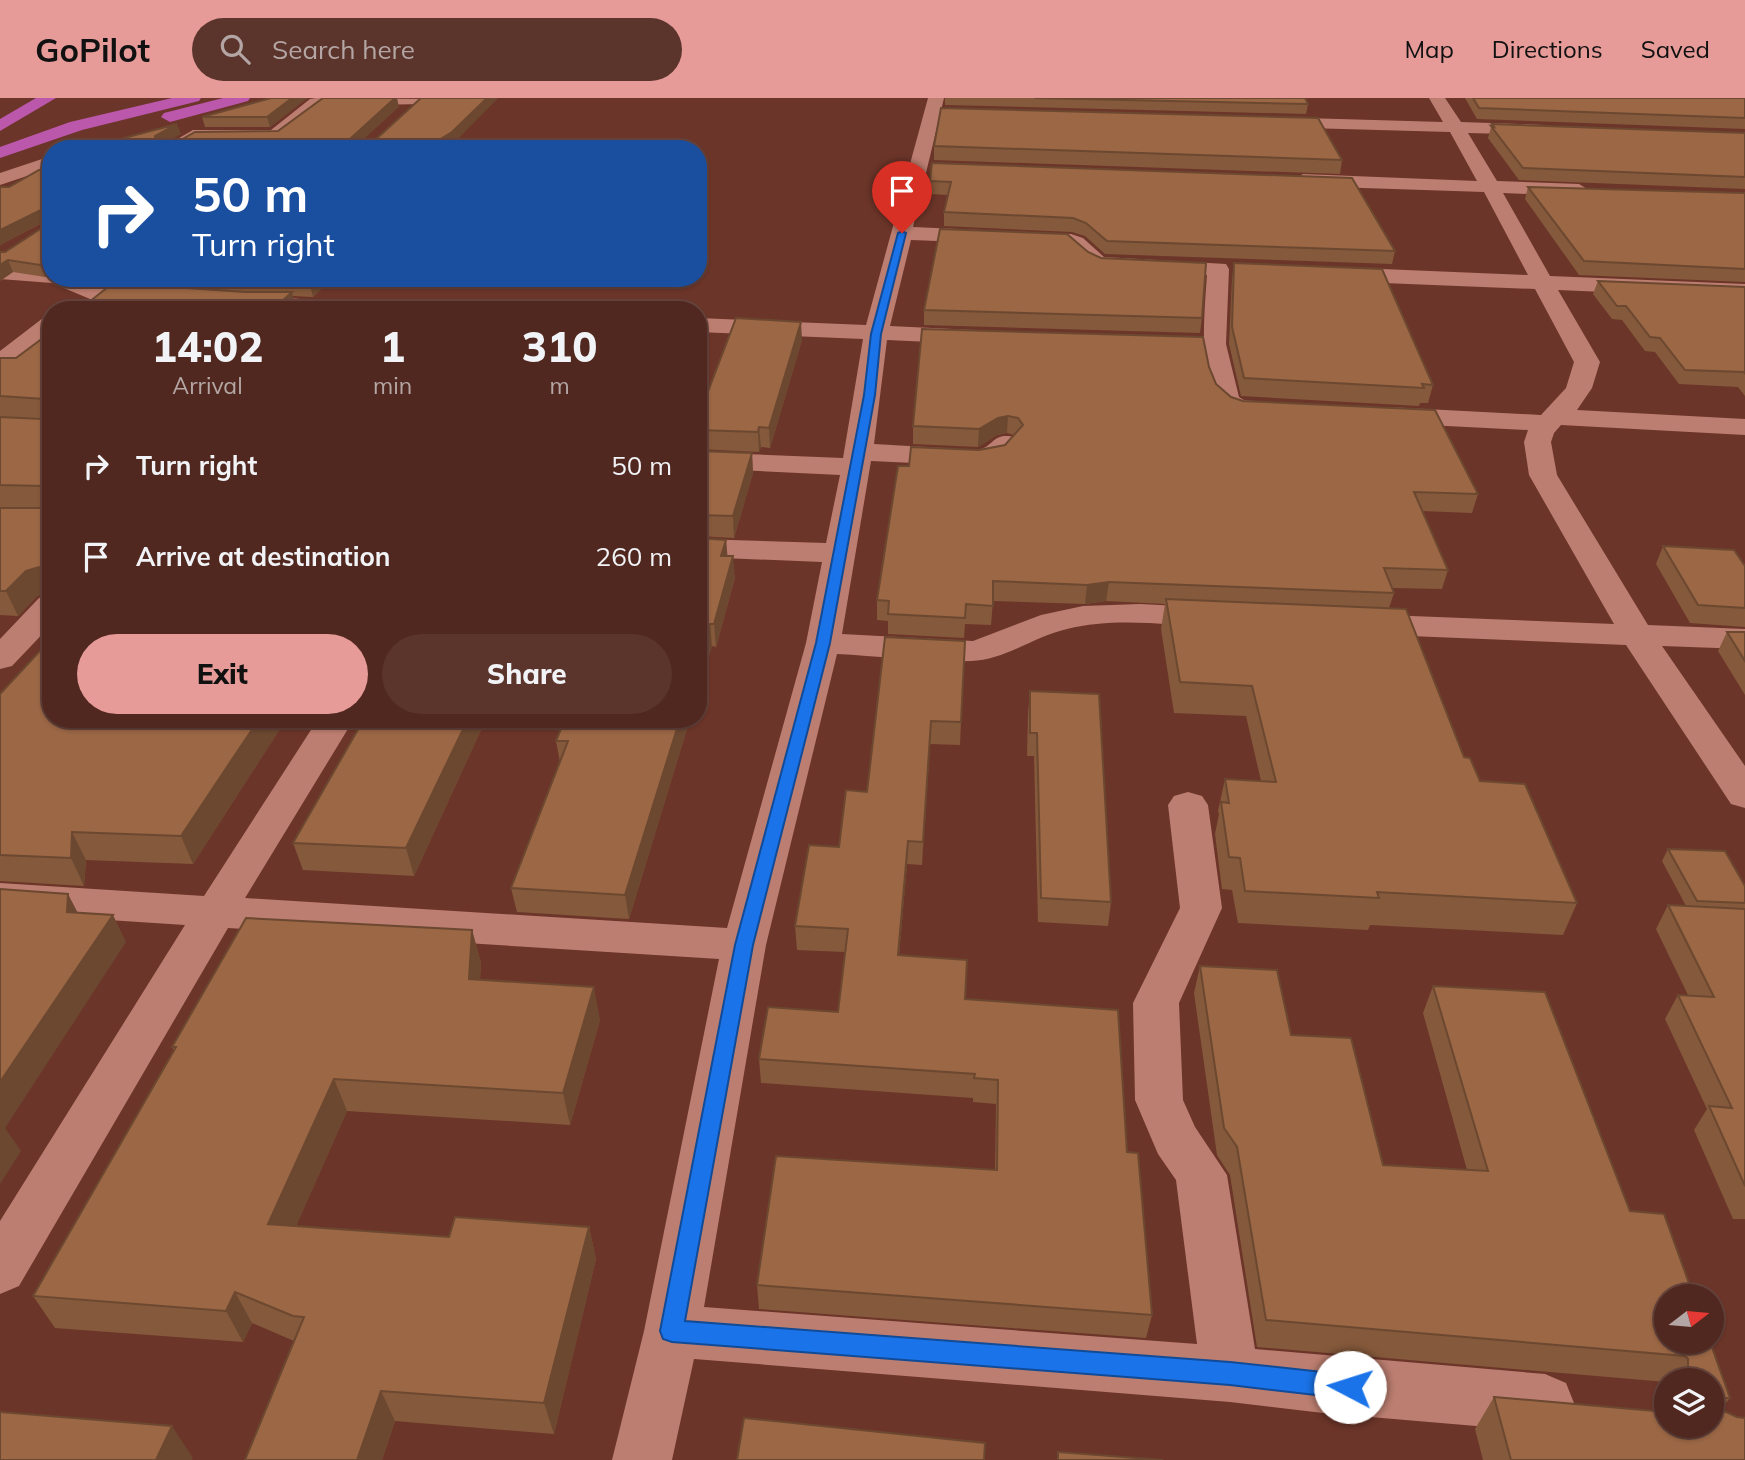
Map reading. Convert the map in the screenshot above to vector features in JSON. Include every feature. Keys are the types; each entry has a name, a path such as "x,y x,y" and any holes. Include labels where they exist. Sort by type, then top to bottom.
{"highway":[{"path":"0,126 48,98"},
{"path":"0,152 76,126 193,98"},
{"path":"87,140 251,101"},
{"path":"49,140 76,126 91,107"},
{"path":"0,166 42,144"},
{"path":"0,166 42,154"}],"street":[{"path":"1437,98 1491,187 1587,362 1578,389 1540,429 1536,452 1543,475 1637,635 1745,795"},
{"path":"184,140 193,135 275,135 316,103 324,101 422,100 403,116"},
{"path":"159,130 251,101"},
{"path":"642,1460 672,1331 744,945 823,643 869,395 876,334 902,233 925,167 938,108"},
{"path":"1245,122 1566,130"},
{"path":"0,179 42,165"},
{"path":"1288,179 1598,191"},
{"path":"902,233 1071,240 1078,243 1091,259 1100,263 1245,271"},
{"path":"3,261 42,274"},
{"path":"1218,270 1214,344 1226,399 1230,404 1241,408 1296,411"},
{"path":"1312,273 1745,291"},
{"path":"79,287 90,292 183,298"},
{"path":"78,301 90,292"},
{"path":"707,325 998,338"},
{"path":"0,363 42,330"},
{"path":"1187,343 1214,344"},
{"path":"1365,414 1745,427"},
{"path":"707,460 978,458 993,454 1005,443"},
{"path":"707,548 838,553"},
{"path":"0,659 42,615"},
{"path":"823,643 973,651 994,646 1062,620 1086,615 1241,619"},
{"path":"1336,623 1745,639"},
{"path":"0,1269 216,911 330,728"},
{"path":"1188,805 1201,908 1156,1003 1159,1100 1177,1139 1201,1175 1230,1374"},
{"path":"0,898 744,945"},
{"path":"672,1331 1230,1374 1323,1385 1597,1408"}],"building":[{"path":"271,98 292,98 267,117 202,117"},
{"path":"323,98 395,98 351,138 353,140 181,140 195,132 278,131"},
{"path":"421,98 487,98 452,132 439,140 375,140"},
{"path":"1035,98 1305,98 1308,104"},
{"path":"1473,98 1745,98 1745,118 1479,108"},
{"path":"941,108 1318,118 1342,160 934,146"},
{"path":"177,124 155,136 155,140 117,140"},
{"path":"1492,124 1745,133 1745,177 1523,168"},
{"path":"932,163 1352,178 1395,251 1107,241 1086,223 1073,218 944,212 951,182 930,181"},
{"path":"42,170 42,209 0,230 0,187 9,187"},
{"path":"1528,187 1745,193 1745,269 1584,261"},
{"path":"42,228 40,265 8,260 0,265 0,252 5,252"},
{"path":"940,229 1067,234 1088,252 1101,258 1206,263 1202,318 924,310"},
{"path":"1234,263 1382,269 1433,385 1422,384 1424,388 1244,378 1232,327"},
{"path":"1598,281 1745,287 1745,374 1685,370 1660,338 1650,337 1626,306 1617,306"},
{"path":"108,287 292,292 282,301 90,301"},
{"path":"736,318 801,322 769,428 759,427 758,432 707,430 707,394"},
{"path":"922,329 1203,337 1209,367 1216,384 1231,397 1243,401 1435,410 1478,494 1414,492 1448,570 1384,568 1394,593 1109,582 1087,585 993,581 993,606 966,604 965,618 888,614 889,601 877,600 898,466 909,466 911,447 979,450 1005,445 1023,425 1018,418 1008,416 998,418 979,429 913,426"},
{"path":"42,339 42,399 0,396 0,358 16,358"},
{"path":"0,417 42,419 42,486 0,485"},
{"path":"707,451 752,453 733,516 707,515"},
{"path":"0,508 41,508 42,569 39,567 26,571 6,591 0,591"},
{"path":"707,539 726,540 721,556 733,556 714,624 710,624 707,633"},
{"path":"1663,546 1734,550 1745,566 1745,608 1698,605"},
{"path":"1166,599 1406,609 1464,757 1470,758 1480,781 1525,784 1577,903 1377,892 1379,898 1245,891 1240,858 1229,857 1221,802 1229,803 1225,779 1276,782 1252,686 1180,682"},
{"path":"1727,632 1745,632 1745,661"},
{"path":"885,637 965,641 961,722 931,721 923,842 908,841 898,955 967,960 965,999 1118,1010 1127,1152 1138,1153 1152,1315 757,1285 776,1156 997,1170 998,1080 974,1078 975,1074 759,1059 768,1007 838,1012 848,929 795,926 809,845 839,847 846,790 867,792"},
{"path":"42,649 42,728 253,728 181,836 72,832 71,858 0,855 0,694"},
{"path":"1030,691 1099,694 1111,902 1041,898 1037,733 1030,733"},
{"path":"359,728 464,728 406,848 293,843"},
{"path":"561,728 677,728 625,895 511,888 568,741 556,741"},
{"path":"1668,849 1725,851 1745,886 1745,903 1697,901"},
{"path":"0,889 68,894 67,912 113,915 0,1082"},
{"path":"1668,905 1745,909 1745,1186 1709,1106 1732,1108 1678,995 1714,997"},
{"path":"246,918 472,930 469,979 594,987 563,1093 334,1079 268,1224 449,1237 455,1217 589,1227 544,1403 381,1391 357,1460 245,1460 304,1317 293,1316 235,1292 226,1311 33,1296 176,1047 172,1047"},
{"path":"1200,966 1277,970 1291,1035 1351,1038 1383,1165 1488,1171 1433,986 1545,992 1630,1211 1664,1214 1689,1284 1654,1284 1654,1353 1266,1320 1237,1147 1224,1128"},
{"path":"1662,1354 1714,1354 1719,1368 1688,1368 1688,1359 1685,1356"},
{"path":"1724,1381 1730,1398 1724,1398"},
{"path":"1494,1397 1654,1411 1654,1438 1724,1438 1724,1411 1745,1418 1745,1460 1511,1460"},
{"path":"0,1412 172,1426 156,1460 0,1460"},
{"path":"744,1418 985,1443 984,1460 737,1460"},
{"path":"1058,1452 1163,1460 1058,1460"}],"route":[{"path":"902,233 876,334 869,395 823,643 744,945 672,1331 1230,1374 1350,1387"}]}
